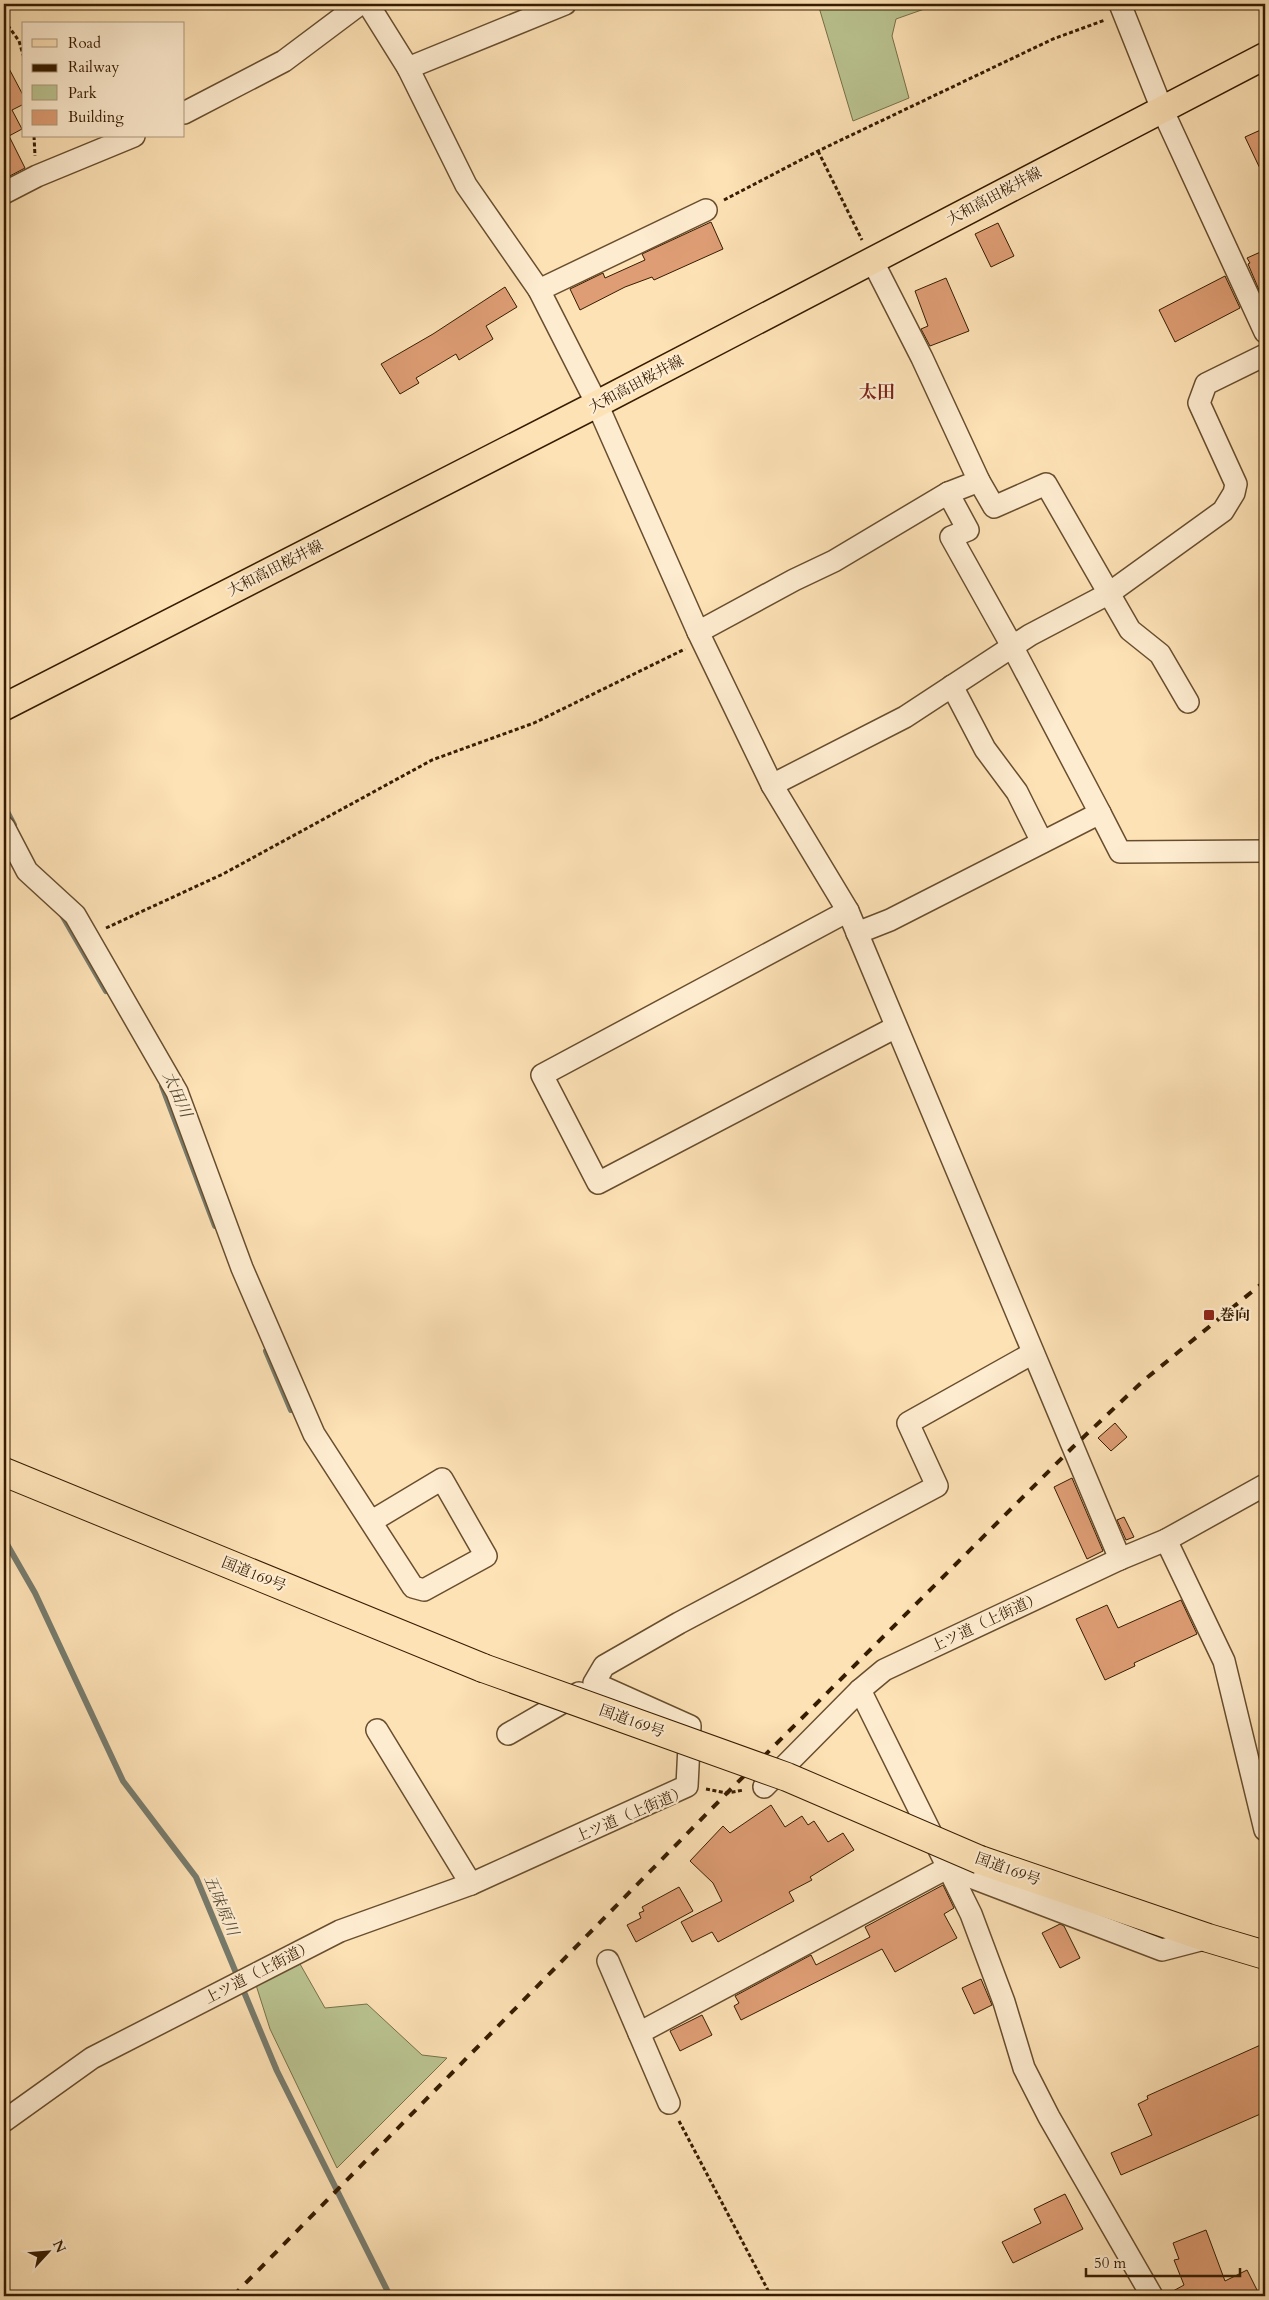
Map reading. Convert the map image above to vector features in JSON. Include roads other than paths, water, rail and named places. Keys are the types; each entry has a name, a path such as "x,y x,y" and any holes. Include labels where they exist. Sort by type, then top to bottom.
{"highway":[{"name":"国道169号","path":"4,1472 483,1668 787,1777 980,1860 1208,1938 1265,1955"}],"main road":[{"name":"大和高田桜井線","path":"4,707 597,404 1162,108 1233,81 1265,56"}],"street":[{"path":"185,112 284,60 360,4"},
{"path":"368,4 408,68 466,185 539,290 597,404 701,636 772,784 848,911 1120,1559"},
{"path":"408,68 565,4"},
{"path":"1122,8 1162,108 1191,156 1265,332"},
{"path":"4,193 36,176 129,138"},
{"path":"539,290 706,210"},
{"path":"872,260 922,358 979,481 994,508 1046,484 1130,630 1160,654 1188,702"},
{"path":"772,784 904,717 1012,646 1108,594 1223,511 1234,493 1236,484 1199,403 1206,384 1265,355"},
{"path":"701,636 794,580 834,561 948,493 979,481"},
{"path":"948,493 968,530 951,537 1012,646 1120,852 1265,851"},
{"path":"952,686 985,749 1016,792 1042,842"},
{"path":"857,933 890,920 1100,813"},
{"path":"4,827 27,871 75,915 177,1092 242,1268 314,1434 413,1587 424,1590 486,1556 442,1479 372,1521"},
{"path":"848,911 542,1075 598,1182 896,1027"},
{"path":"508,1734 558,1707 594,1683 604,1666 937,1486 908,1423 1033,1354"},
{"name":"上ツ道（上街道）","path":"764,1787 860,1690 884,1670 1120,1559 1166,1540 1265,1485"},
{"path":"1166,1540 1224,1661 1265,1830"},
{"name":"上ツ道（上街道）","path":"4,2121 92,2058 340,1930 470,1884 687,1786 690,1726 594,1683"},
{"path":"860,1690 971,1914 1004,2002 1024,2068 1049,2117 1152,2296"},
{"path":"377,1730 470,1884"},
{"path":"639,2033 948,1868 1162,1950 1208,1938"},
{"path":"608,1961 669,2102"}],"waterway":[{"name":"太田川","path":"4,806 14,825"},
{"name":"太田川","path":"62,915 106,991"},
{"name":"太田川","path":"162,1086 215,1226"},
{"name":"太田川","path":"266,1351 291,1410"},
{"name":"五味原川","path":"4,1539 35,1593 123,1781 196,1877 277,2071 390,2296"}],"railway":[{"path":"233,2296 727,1793 1073,1447 1143,1381 1265,1281"}],"place":[{"name":"巻向","path":"1209,1315"}],"district":[{"name":"太田","path":"877,392"}]}
